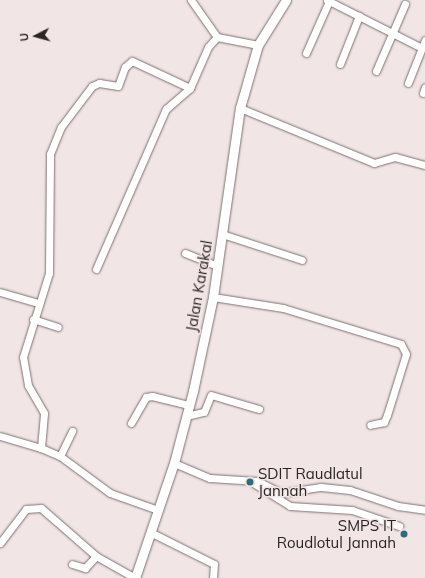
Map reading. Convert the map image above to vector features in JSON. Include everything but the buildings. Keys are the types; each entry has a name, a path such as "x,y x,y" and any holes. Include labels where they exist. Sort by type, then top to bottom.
{"main road":[{"name":"Jalan Karakal","path":"135,578 152,533 174,463 189,405 213,297 240,108 258,45 286,0"}],"street":[{"path":"191,0 217,37 258,45"},
{"path":"306,53 328,0 394,32 422,48"},
{"path":"376,71 405,4"},
{"path":"340,64 359,16"},
{"path":"96,269 166,109 190,88 208,47 217,37"},
{"path":"408,83 425,40"},
{"path":"41,448 44,413 28,385 23,357 33,319 49,273 50,154 73,108 96,84 119,84 127,64 135,60 190,88"},
{"path":"240,108 374,163 395,157 425,165"},
{"path":"222,234 302,260"},
{"path":"185,253 218,266"},
{"path":"0,292 38,303"},
{"path":"213,297 283,308 401,344 406,354 387,416 384,422 370,425"},
{"path":"33,319 58,327"},
{"path":"186,416 204,412 211,395 259,409"},
{"path":"131,423 146,397 152,396 189,405"},
{"path":"60,456 72,431"},
{"path":"0,436 41,448 60,456 110,493 158,510"},
{"path":"174,463 210,478 250,481 282,493 321,487 350,490 398,506 425,510"},
{"path":"250,481 290,506 352,510 399,526"},
{"path":"0,543 26,509 33,506 46,511 96,556 135,578"},
{"path":"152,533 214,564 214,578"},
{"path":"72,564 85,568 96,556"}],"place":[{"name":"SDIT Raudlatul Jannah","path":"250,482"},
{"name":"SMPS IT Roudlotul Jannah","path":"404,534"}]}
